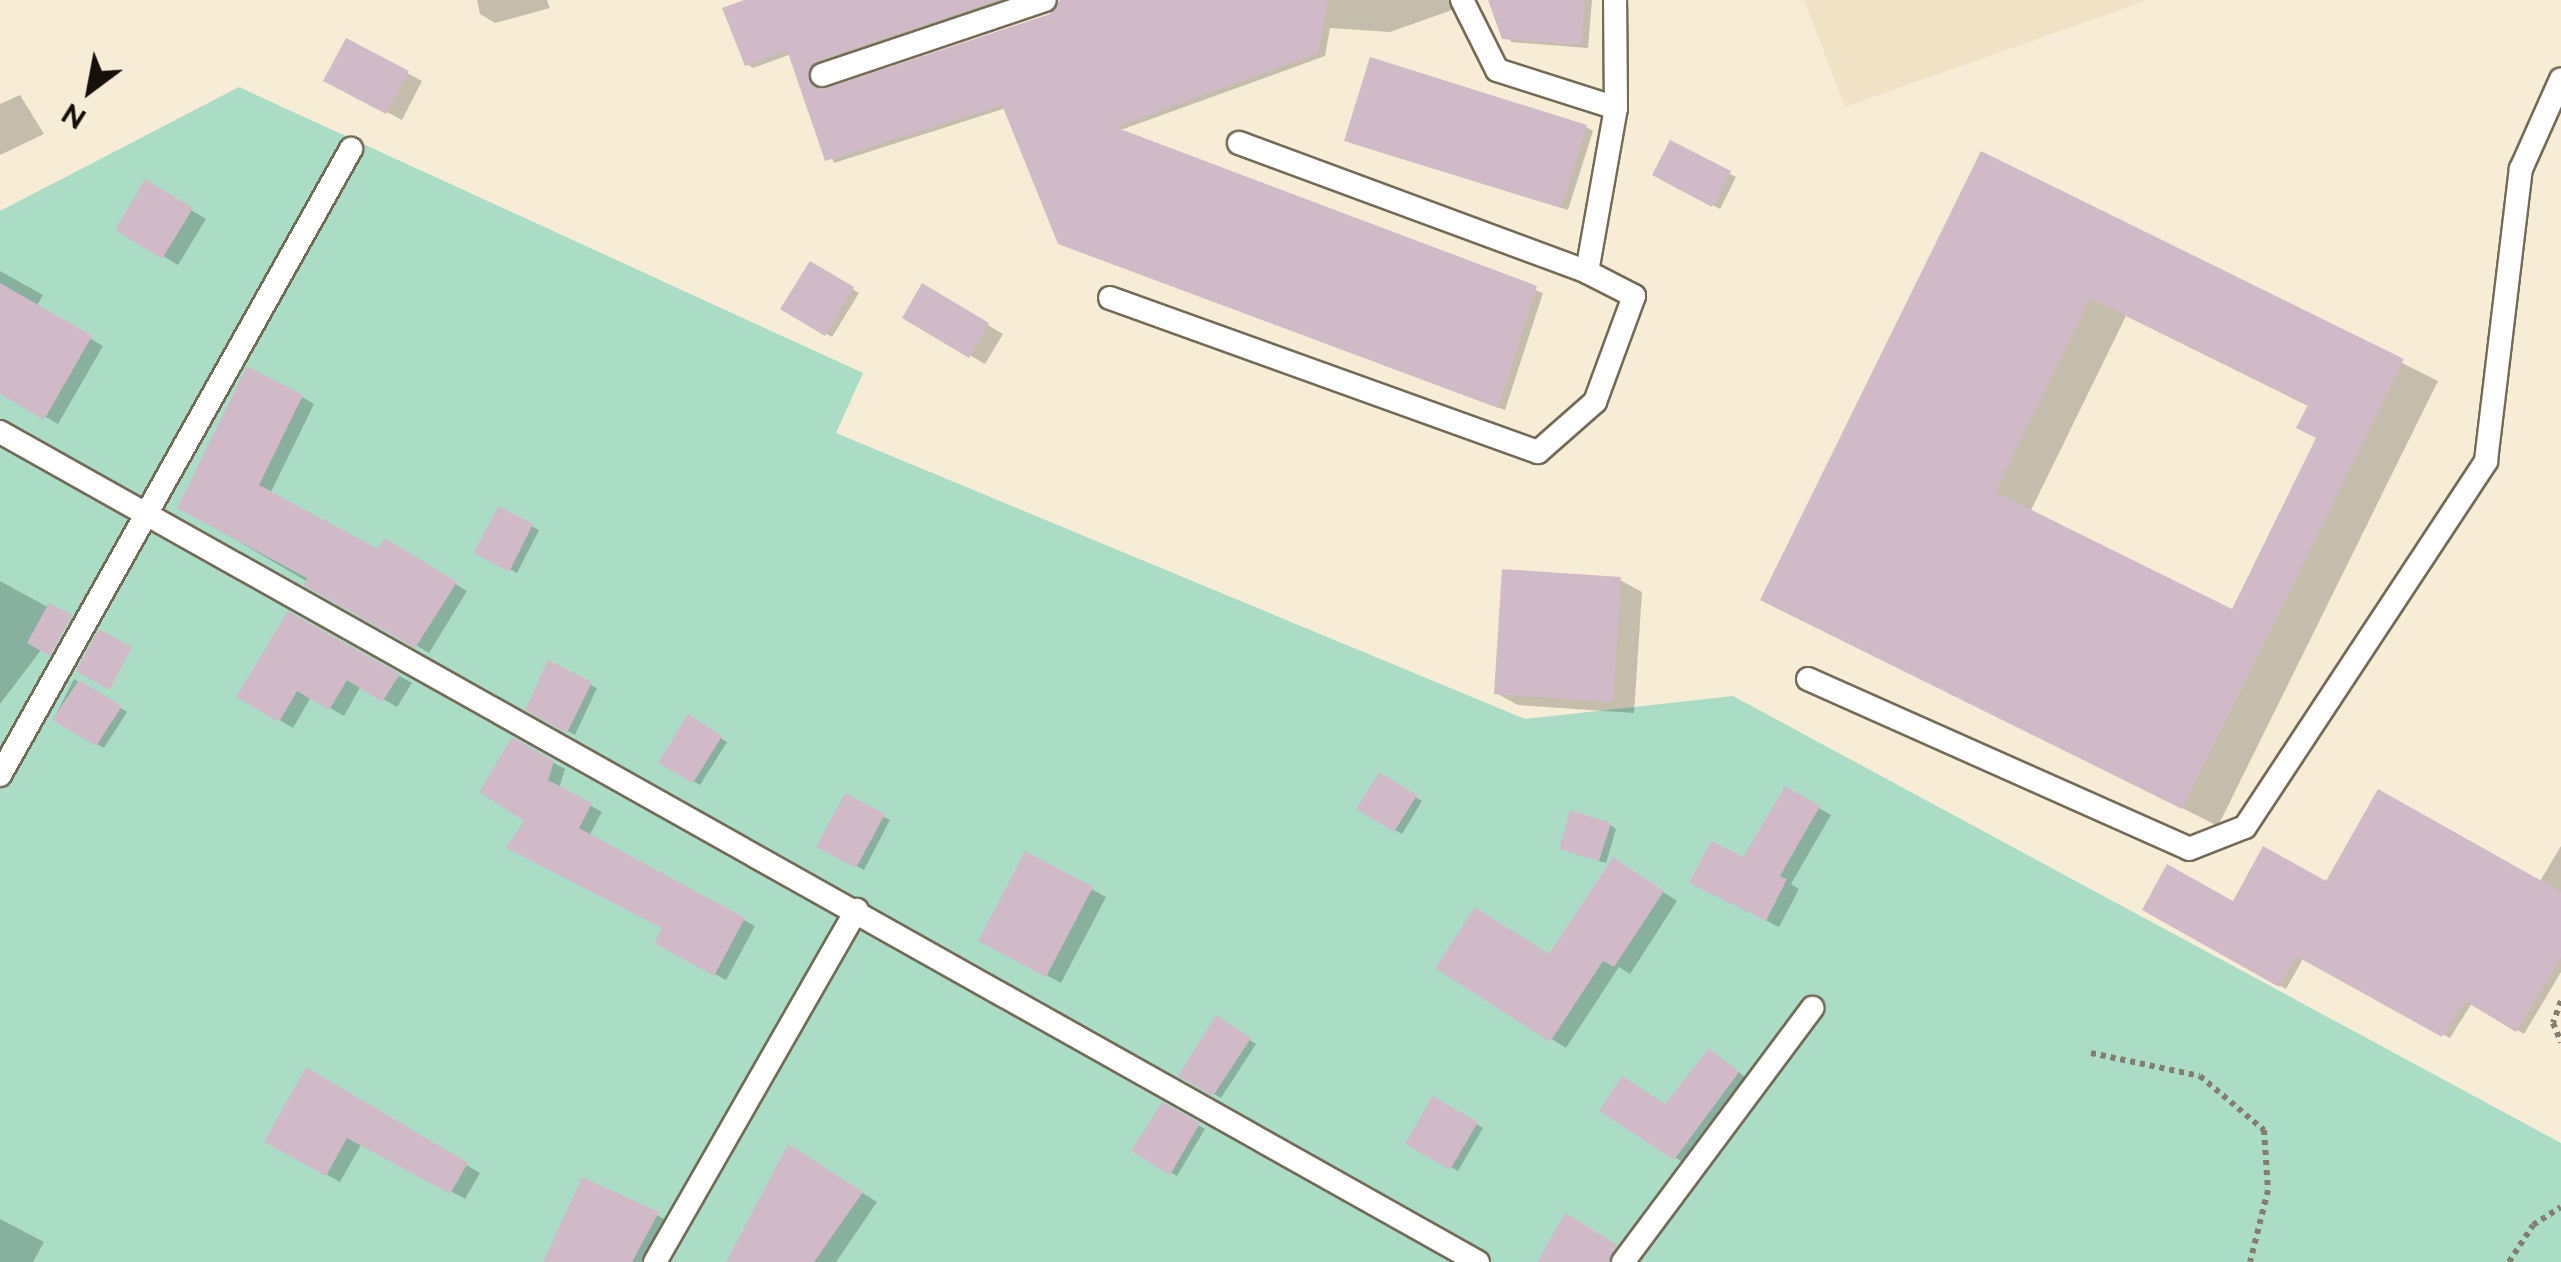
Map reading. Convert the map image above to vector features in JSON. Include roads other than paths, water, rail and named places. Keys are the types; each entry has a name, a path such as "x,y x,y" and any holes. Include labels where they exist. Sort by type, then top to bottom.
{"lane":[{"path":"822,75 1045,0"},
{"path":"1462,0 1497,70 1616,108"},
{"path":"1586,272 1616,108 1615,0"},
{"path":"1808,679 2189,849 2244,827 2486,461 2521,169 2561,78"},
{"path":"1110,298 1538,452 1595,402 1634,296 1586,272 1240,144"},
{"path":"0,775 351,149"},
{"path":"0,432 1478,1262"},
{"path":"655,1262 857,910"},
{"path":"1623,1262 1812,1008"}]}
